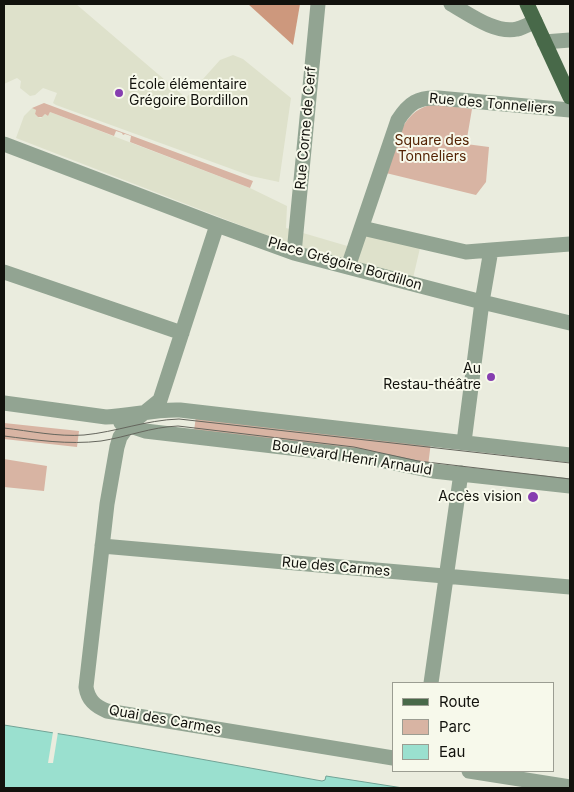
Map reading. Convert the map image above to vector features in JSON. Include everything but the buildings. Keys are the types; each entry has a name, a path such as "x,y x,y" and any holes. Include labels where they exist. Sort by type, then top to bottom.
{"main road":[{"path":"528,4 570,97"}],"street":[{"name":"Rue Corne de Cerf","path":"294,253 318,4"},
{"path":"451,4 502,29 517,29 535,21"},
{"path":"544,42 570,40"},
{"name":"Rue des Tonneliers","path":"348,267 398,120 416,101 424,98 438,98 570,110"},
{"name":"Place Grégoire Bordillon","path":"5,148 294,253 570,323"},
{"name":"Quai des Carmes","path":"217,225 160,400 128,426 118,443 114,457 86,686 87,695 92,702 107,711 392,758"},
{"path":"362,228 466,252 570,244"},
{"path":"464,442 482,302 491,250"},
{"path":"4,272 182,333"},
{"name":"Boulevard Henri Arnauld","path":"4,403 106,417 163,410 180,410 570,455"},
{"name":"Boulevard Henri Arnauld","path":"106,417 128,426 155,432 350,455 433,471 570,486"},
{"path":"431,682 461,473"},
{"name":"Rue des Carmes","path":"102,546 435,576 447,575 570,588"},
{"path":"475,772 570,787"}],"shaded area":[{"name":"École élémentaire Grégoire Bordillon","path":"4,4 76,4 186,98 220,60 233,55 243,59 291,98 279,182 251,176 56,105 53,103 57,93 43,88 35,95 30,96 20,88 21,81 17,78 4,84"},
{"path":"248,4 300,4 293,45"},
{"path":"32,108 36,110 35,114 38,117 41,118 45,114 48,116 50,112 250,188 287,206 286,228 361,250 365,234 420,248 413,278 312,253 16,138 24,116"}],"green space":[{"path":"44,103 253,181 250,188 130,142 131,136 123,135 116,131 114,136 50,112 48,116 45,114 42,117 38,117 35,114 36,110 32,108"},
{"name":"Square des Tonneliers","path":"440,105 472,109 466,144 489,147 486,182 476,195 386,173 395,145 403,126 409,118 424,107"},
{"path":"196,416 431,442 428,466 194,431"},
{"path":"4,423 79,431 77,447 4,439"},
{"path":"4,459 47,466 44,491 4,487"}],"water":[{"path":"4,725 322,781 325,780 326,776 403,788 4,788"}],"pier":[{"path":"53,732 58,732 53,763 48,763"}],"tram line":[{"path":"4,428 54,434 84,435 179,419 570,463"},
{"path":"4,436 52,442 89,442 158,428 178,426 354,447 418,461 570,479"}],"place":[{"name":"École élémentaire Grégoire Bordillon","path":"119,93"},
{"name":"Au Restau-théâtre","path":"491,377"},
{"name":"Accès vision","path":"533,497"}]}
